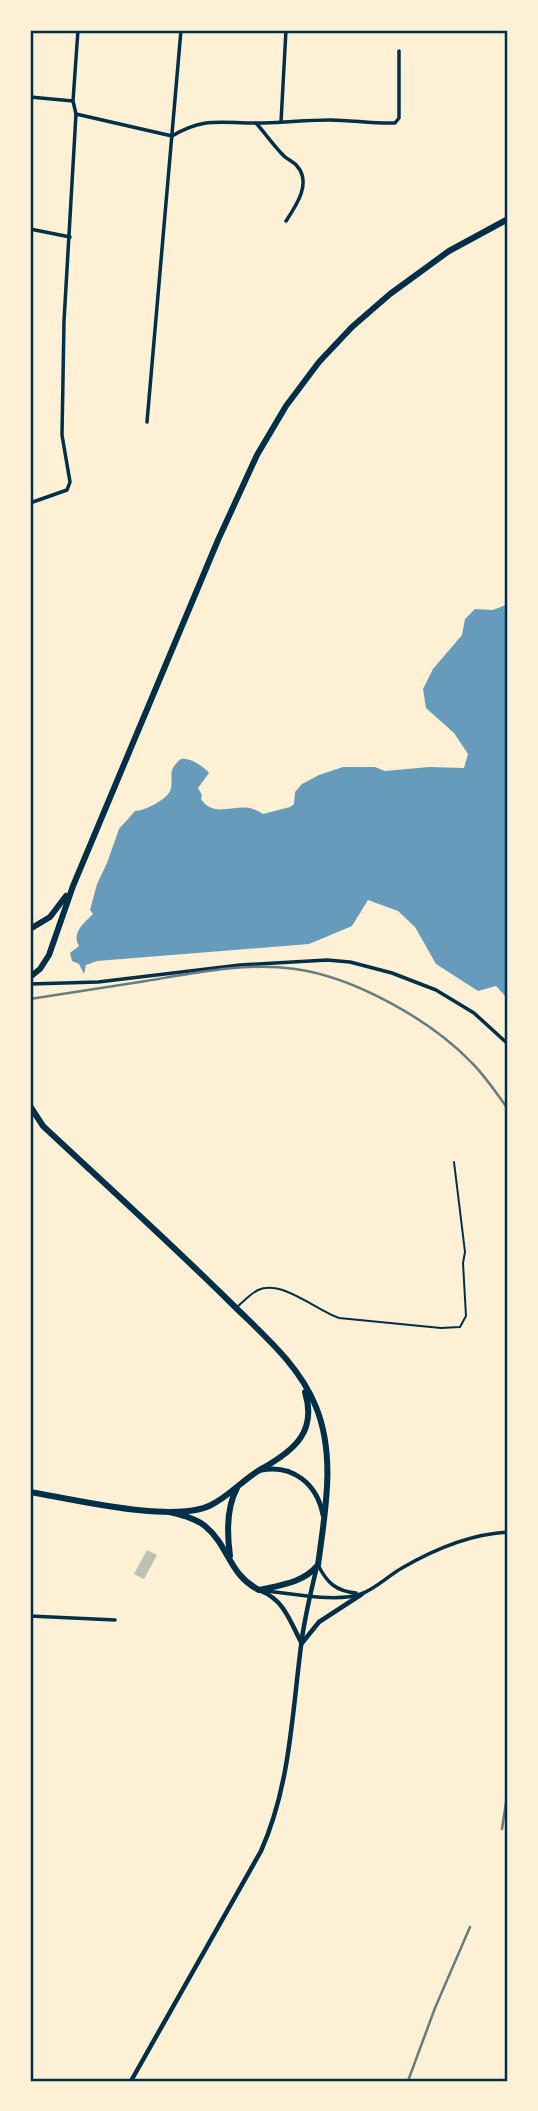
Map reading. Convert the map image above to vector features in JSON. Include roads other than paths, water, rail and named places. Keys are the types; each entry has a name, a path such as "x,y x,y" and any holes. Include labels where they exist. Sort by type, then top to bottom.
{"main road":[{"path":"30,977 40,969 49,955 73,886 218,540 257,455 286,406 319,362 352,327 390,294 449,251 508,219"},
{"path":"30,929 56,911 73,886"},
{"path":"30,1106 43,1126 179,1251 276,1348 298,1374 316,1406 324,1436 328,1472 318,1564 300,1579 259,1590 239,1576 218,1540 204,1525 169,1512"},
{"path":"30,1492 169,1512 203,1509 292,1449 307,1425 309,1410 298,1374"},
{"path":"257,1471 278,1469 294,1473 318,1495 323,1515"},
{"path":"230,1560 230,1506 240,1484"}],"street":[{"path":"30,503 67,490 70,482 62,435 64,321 78,30"},
{"path":"147,422 181,30"},
{"path":"281,122 286,30"},
{"path":"76,114 172,136 190,125 211,121 256,123 333,120 376,124 395,122 399,118 399,51"},
{"path":"30,97 73,100"},
{"path":"256,123 284,156 298,166 303,176 304,185 286,221"},
{"path":"30,229 70,237"},
{"path":"30,984 98,982 240,965 327,960 350,962 393,973 436,990 474,1013 508,1044"},
{"path":"301,1643 319,1622 404,1566 468,1540 508,1532"},
{"path":"318,1564 326,1579 336,1588 343,1592 362,1594"},
{"path":"131,2081 268,1836 283,1786 301,1643 318,1564"},
{"path":"259,1590 334,1598 362,1594"},
{"path":"259,1590 275,1596 301,1643"},
{"path":"30,1616 114,1620"}],"lane":[{"path":"236,1308 253,1293 265,1288 287,1292 339,1318 441,1328 460,1326 466,1316 463,1263 465,1252 454,1162"}],"water":[{"path":"508,604 508,999 496,986 478,991 436,964 415,927 398,911 368,900 352,926 309,944 97,961 86,965 84,974 79,964 72,961 70,953 79,946 78,933 93,914 90,910 97,884 119,829 135,811 154,804 168,794 173,768 181,759 196,763 209,773 198,788 206,805 218,809 254,809 263,814 290,807 294,804 295,792 302,784 343,767 375,767 385,771 429,767 464,768 468,754 454,733 426,708 423,689 433,669 462,635 465,619 475,609 493,610"}],"railway":[{"path":"30,999 239,968 276,967 318,974 366,991 414,1016 455,1047 477,1068 508,1109"},
{"path":"502,1829 508,1789"},
{"path":"408,2081 435,2008 470,1927"}]}
